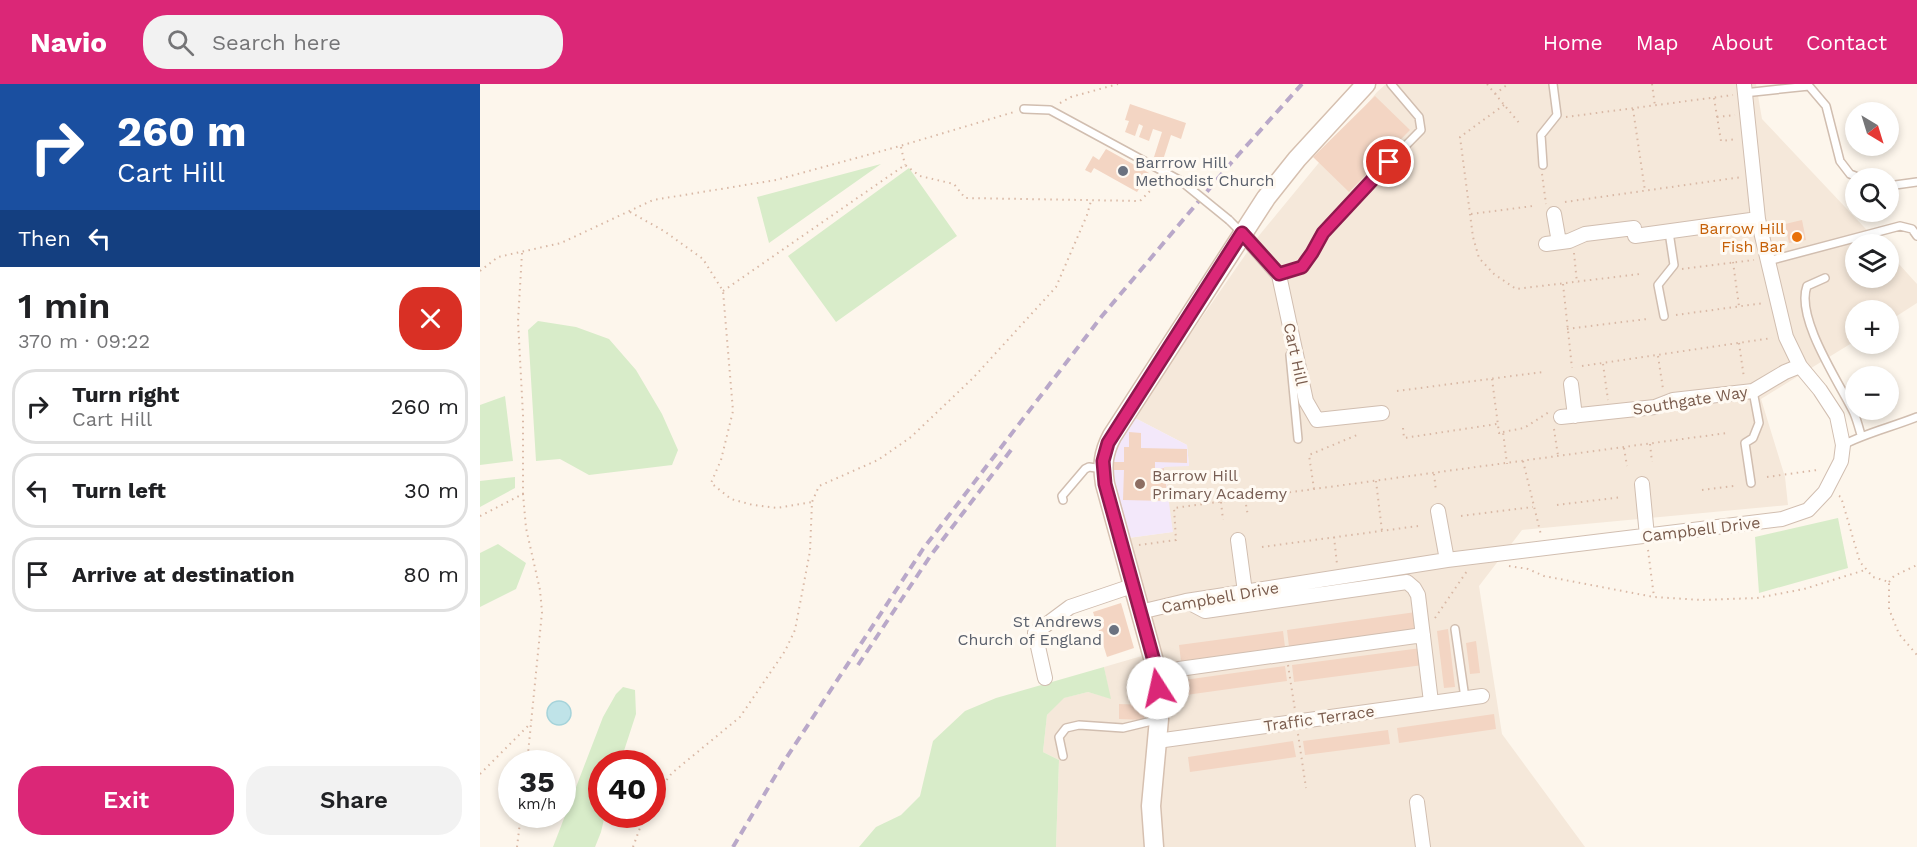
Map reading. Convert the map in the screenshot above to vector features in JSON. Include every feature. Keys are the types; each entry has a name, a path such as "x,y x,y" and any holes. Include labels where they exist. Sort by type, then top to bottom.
{"street":[{"path":"1154,847 1151,806 1158,719 1157,672 1105,484 1104,455 1112,436 1236,227 1266,198 1297,159 1366,84"},
{"name":"Campbell Drive","path":"1140,612 1186,600 1447,560 1782,519 1808,510 1825,492 1841,461 1843,445 1837,416 1820,390 1800,366 1786,337 1758,219 1744,89"},
{"path":"1550,209 1552,243 1569,241 1585,234 1634,228 1635,236 1758,219"},
{"path":"1236,227 1279,274"},
{"name":"Cart Hill","path":"1279,274 1306,402 1317,420 1382,413"},
{"name":"Southgate Way","path":"1560,418 1655,407 1673,400 1749,387 1800,366"},
{"path":"1560,418 1571,384"},
{"path":"1642,484 1647,536"},
{"path":"1438,512 1447,560"},
{"path":"1238,540 1245,591"},
{"path":"1186,600 1205,611 1407,582 1418,595 1431,702"},
{"path":"1045,678 1035,633 1070,607 1132,586"},
{"path":"1179,669 1423,635"},
{"name":"Traffic Terrace","path":"1157,741 1482,696"},
{"path":"1417,802 1423,847"}],"lane":[{"path":"1279,274 1302,267 1323,233 1421,130 1419,117 1391,84"},
{"path":"1543,168 1541,135 1557,115 1553,84"},
{"path":"1744,89 1809,86 1826,105 1840,161 1845,168"},
{"path":"1024,109 1050,110 1168,173 1182,181 1236,227"},
{"path":"1899,184 1917,182"},
{"path":"1768,261 1900,226 1912,229 1917,236"},
{"path":"1664,316 1658,285 1674,265 1669,232"},
{"path":"1825,279 1807,286 1804,294 1807,313 1823,358 1854,414 1862,435"},
{"path":"1287,312 1298,440"},
{"path":"1749,387 1759,423 1754,438 1745,443 1750,483"},
{"path":"1843,445 1862,435 1877,432 1917,417"},
{"path":"1063,500 1062,496 1085,469 1089,467 1103,469"},
{"path":"1455,629 1465,698"},
{"path":"1063,756 1059,737 1066,728 1079,725 1122,728 1158,719"}],"path":[{"path":"1050,110 1071,97 1118,84"},
{"path":"1487,84 1520,124"},
{"path":"1495,94 1508,84"},
{"path":"1652,84 1655,106"},
{"path":"1554,119 1714,98 1744,89"},
{"path":"1714,98 1720,141 1738,139"},
{"path":"1503,105 1460,137 1473,237 1479,258 1494,274 1516,289 1640,274"},
{"path":"480,271 498,257 561,243 653,200 776,180 1024,109"},
{"path":"1633,109 1645,191"},
{"path":"1717,117 1736,115"},
{"path":"900,146 905,165 920,176 954,184 965,198 1140,201 1168,173"},
{"path":"723,291 905,165"},
{"path":"1543,168 1550,209"},
{"path":"1565,202 1742,177"},
{"path":"666,781 672,773 740,717 785,651 795,630 810,551 812,502 819,486 878,460 911,437 974,378 1056,287 1091,201"},
{"path":"1470,214 1533,206"},
{"path":"628,211 664,231 703,260 723,291 733,411 721,460 711,483 731,499 753,505 777,508 812,502"},
{"path":"1573,250 1577,283"},
{"path":"522,253 518,321 523,416 523,494 526,528 540,590 542,612 529,750"},
{"path":"1670,270 1756,259 1768,261"},
{"path":"1733,262 1739,306"},
{"path":"1563,284 1572,368"},
{"path":"1676,315 1764,303"},
{"path":"1567,329 1647,319"},
{"path":"1582,366 1786,337"},
{"path":"1739,343 1749,387"},
{"path":"1658,355 1664,395"},
{"path":"1603,363 1608,403"},
{"path":"1397,391 1544,372"},
{"path":"1492,379 1498,433 1560,418 1558,456"},
{"path":"1402,428 1404,438 1497,424"},
{"path":"1503,432 1507,464"},
{"path":"1121,548 1176,540 1174,508 1727,433"},
{"path":"1314,489 1309,455 1357,435"},
{"path":"1650,443 1652,462"},
{"path":"1624,447 1627,466"},
{"path":"1523,461 1544,549"},
{"path":"1767,477 1817,470"},
{"path":"1434,474 1437,491"},
{"path":"1376,481 1382,531"},
{"path":"1702,490 1734,486"},
{"path":"1825,492 1841,497 1860,562 1865,570 1873,577 1889,582"},
{"path":"480,516 523,494"},
{"path":"1557,505 1622,498"},
{"path":"1245,499 1248,516"},
{"path":"1221,502 1223,520"},
{"path":"1461,516 1534,507"},
{"path":"1262,547 1418,526"},
{"path":"1647,536 1654,597"},
{"path":"1334,537 1339,577"},
{"path":"1917,565 1894,576 1889,582 1889,609 1899,634 1917,656"},
{"path":"1508,566 1528,569 1544,576 1654,597 1701,600 1757,598 1804,590 1865,570"},
{"path":"1423,635 1467,572"},
{"path":"480,774 531,723"},
{"path":"517,847 519,828"},
{"path":"633,847 640,828"}],"shaded area":[{"path":"1386,84 1756,84 1762,119 1845,207 1845,222 1859,222 1871,234 1845,234 1845,288 1899,288 1899,264 1917,284 1917,303 1899,315 1899,300 1845,300 1845,347 1761,399 1785,477 1788,505 1522,530 1479,586 1502,734 1585,847 1056,847 1059,760 1043,752 1047,715 1063,698 1088,692 1110,698 1104,667 1159,651 1128,538 1172,532 1163,466 1189,466 1187,445 1135,418 1257,238"},
{"name":"Barrow Hill Primary Academy","path":"1135,418 1187,445 1189,466 1164,467 1173,532 1128,538 1110,465 1118,446"}],"green space":[{"path":"881,164 769,243 757,197"},
{"path":"909,168 957,236 836,322 788,256"},
{"path":"538,321 576,327 609,339 636,370 662,414 678,450 672,465 589,475 560,459 536,461 528,330"},
{"path":"505,396 513,461 480,465 480,405"},
{"path":"515,477 515,488 480,507 480,481"},
{"path":"1838,518 1848,568 1759,593 1755,537"},
{"path":"498,544 526,563 516,589 480,607 480,553"},
{"path":"1104,667 1111,699 1088,692 1064,698 1047,715 1043,752 1059,760 1056,847 859,847 876,827 901,815 920,796 933,741 965,711 996,698"},
{"path":"623,687 635,690 636,714 624,750 590,750 603,717 616,694"},
{"path":"588,756 588,828 602,828 601,832 595,847 553,847 560,828 576,828 576,787"}],"water":[{"path":"559,701 568,704 571,713 568,722 559,725 550,722 547,713 550,704"}],"building":[{"path":"1375,96 1410,130 1349,192 1313,157"},
{"path":"1130,104 1186,123 1181,139 1171,135 1163,160 1154,157 1162,132 1153,129 1149,141 1139,137 1143,126 1139,124 1135,136 1125,132 1129,121 1125,120"},
{"name":"Barrrow Hill Methodist Church","path":"1106,149 1149,173 1137,192 1094,168 1091,173 1085,170 1093,156 1099,160"},
{"path":"1802,220 1806,240 1789,243 1785,224"},
{"path":"1129,432 1141,433 1141,448 1187,449 1187,463 1155,462 1155,477 1161,477 1160,469 1164,468 1168,501 1123,500 1124,470 1114,470 1114,462 1124,462 1124,447 1129,447"},
{"name":"St Andrews Church of England","path":"1121,603 1134,648 1107,657 1093,612"},
{"path":"1416,612 1418,629 1289,647 1287,630"},
{"path":"1448,629 1455,687 1444,688 1437,631"},
{"path":"1283,631 1285,647 1181,661 1179,645"},
{"path":"1476,641 1480,673 1470,674 1466,643"},
{"path":"1421,648 1423,665 1294,682 1292,665"},
{"path":"1285,666 1287,681 1186,695 1184,680"},
{"path":"1119,704 1144,705 1144,720 1119,719"},
{"path":"1494,714 1496,729 1399,743 1397,728"},
{"path":"1388,730 1390,744 1305,755 1303,741"},
{"path":"1293,741 1296,757 1190,772 1188,757"}],"railway":[{"path":"733,847 783,763 923,549 1102,316 1231,163 1302,84"},
{"path":"858,665 931,555 1011,450"}],"place":[{"name":"Barrrow Hill Methodist Church","path":"1123,171"},
{"name":"Barrow Hill Fish Bar","path":"1797,237"},
{"name":"Barrow Hill Primary Academy","path":"1140,484"},
{"name":"St Andrews Church of England","path":"1114,630"}],"route":[{"path":"1158,688 1157,672 1126,567 1105,484 1103,461 1108,443 1242,233 1279,274 1302,267 1323,233 1389,162"}]}
